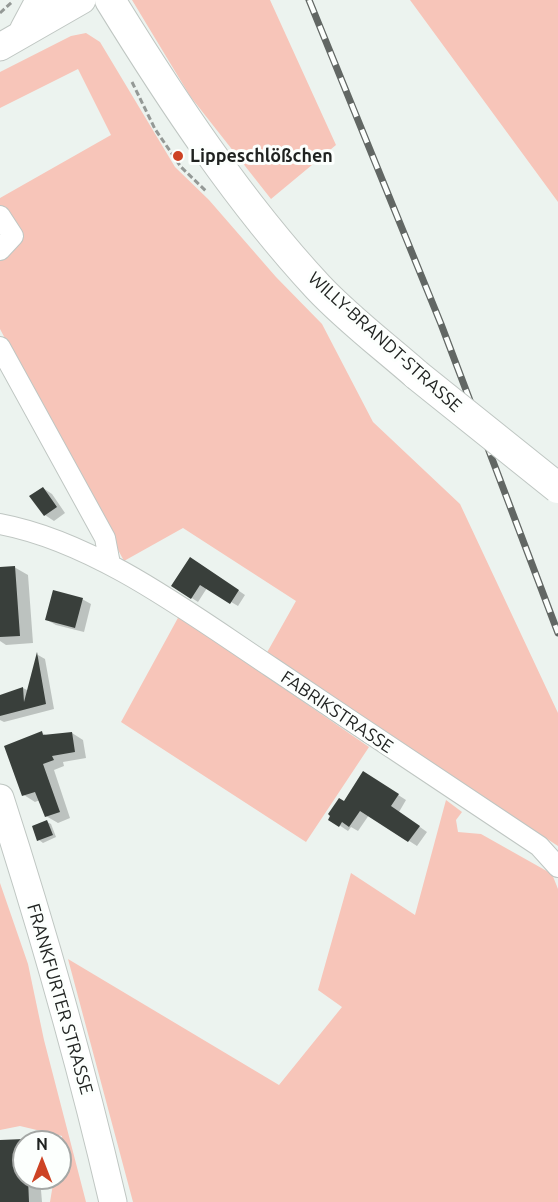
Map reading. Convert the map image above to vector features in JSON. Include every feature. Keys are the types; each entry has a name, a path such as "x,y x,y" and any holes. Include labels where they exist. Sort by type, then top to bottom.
{"main road":[{"path":"25,30 41,0"},
{"path":"0,47 25,30 82,0"},
{"name":"WILLY-BRANDT-STRASSE","path":"110,0 158,76 262,220 319,288 417,375 558,488"},
{"name":"FRANKFURTER STRASSE","path":"0,798 84,1077 113,1202"}],"street":[{"path":"0,216 13,236 0,250"},
{"path":"0,346 105,538 110,564"},
{"name":"FABRIKSTRASSE","path":"0,524 17,528 110,564 186,611 539,846 558,867"}],"path":[{"path":"0,13 14,0"}],"shaded area":[{"path":"132,0 270,0 336,145 271,199 190,96"},
{"path":"410,0 558,0 558,202"},
{"path":"86,33 100,42 175,167 209,200 276,277 322,324 373,422 460,504 558,713 558,846 265,656 296,601 183,528 124,561 0,329 0,198 111,135 78,69 0,108 0,72 71,36"},
{"path":"179,616 369,747 306,842 121,722"},
{"path":"446,800 462,812 456,820 458,832 481,834 552,874 558,889 558,1202 133,1202 68,959 279,1085 342,1007 318,990 351,873 415,915"},
{"path":"0,883 28,964 44,1040 67,1130 37,1130 20,1126 0,1130"},
{"path":"72,1148 86,1202 50,1202 52,1190 72,1190"}],"building":[{"path":"43,487 57,507 44,516 29,496"},
{"path":"190,557 239,590 230,604 200,585 191,599 171,586"},
{"path":"15,566 20,636 0,637 0,567"},
{"path":"53,590 83,598 75,628 45,620"},
{"path":"37,652 46,704 0,716 0,695 23,687 24,702"},
{"path":"42,731 43,735 72,732 75,752 52,756 54,760 43,764 60,812 45,817 35,792 22,796 4,746"},
{"path":"363,771 399,794 391,806 420,826 408,842 360,811 349,827 342,822 339,827 328,820 330,816 328,814 339,798 344,801"},
{"path":"47,820 53,835 37,841 32,826"},
{"path":"0,1140 12,1140 12,1190 28,1190 29,1202 0,1202"}],"railway":[{"path":"309,0 441,324 558,633"}],"place":[{"name":"Lippeschlößchen","path":"178,156"}]}
